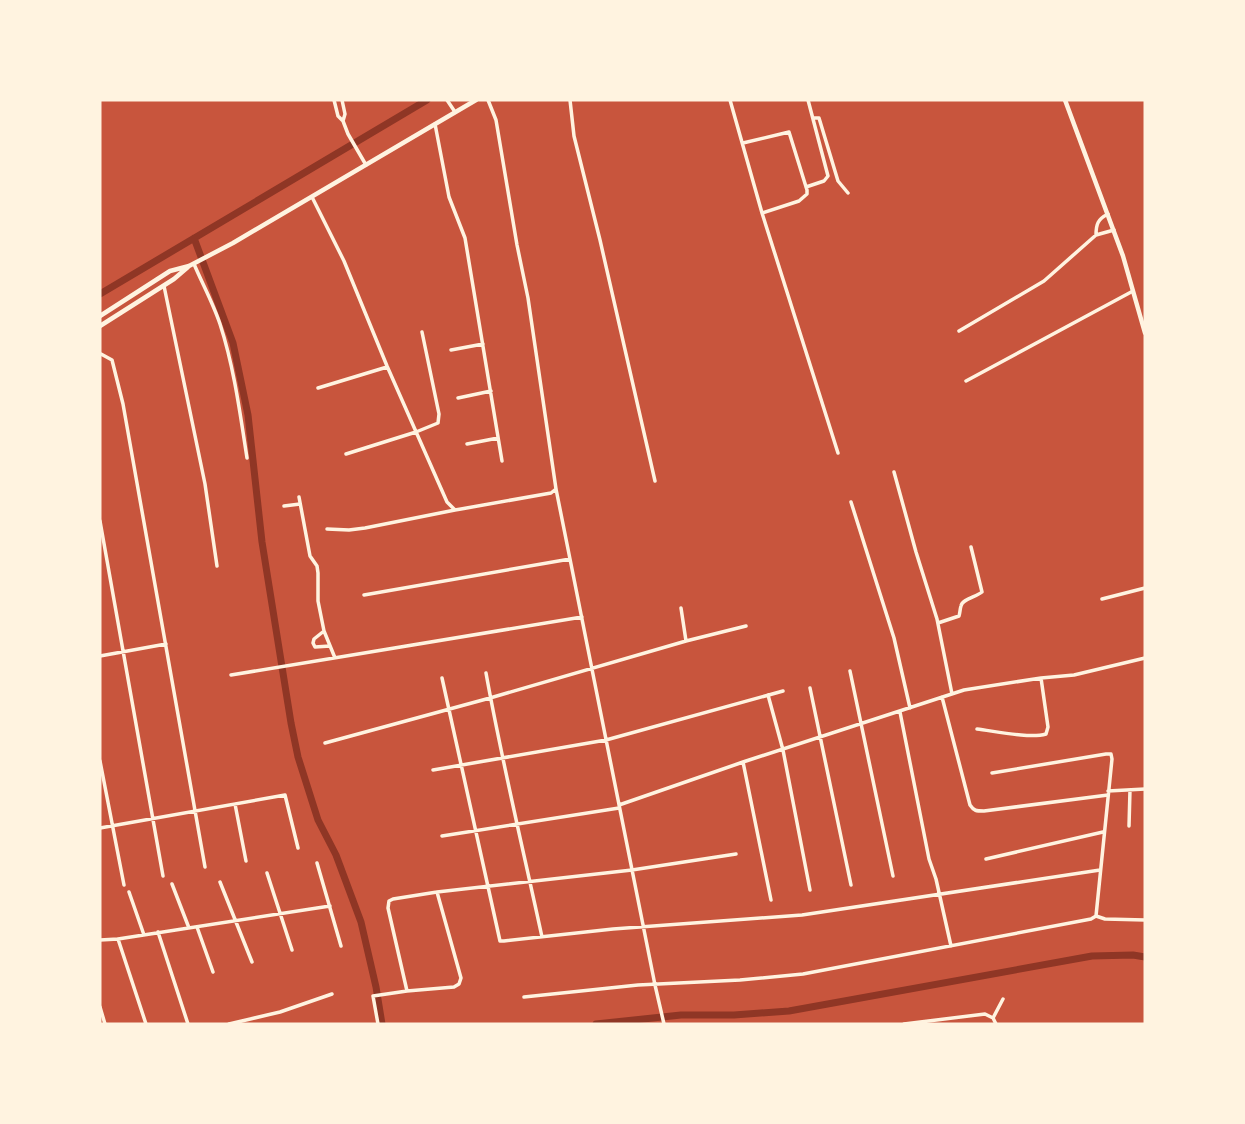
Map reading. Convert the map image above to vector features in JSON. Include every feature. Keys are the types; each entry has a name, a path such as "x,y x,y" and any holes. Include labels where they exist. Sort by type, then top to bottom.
{"main road":[{"path":"100,326 194,264 476,100"},
{"path":"1065,100 1114,230 1145,333"},
{"path":"100,316 170,271 194,264"}],"street":[{"path":"334,100 338,116 366,165"},
{"path":"342,100 345,114 343,121"},
{"path":"447,100 455,112"},
{"path":"488,100 496,120 528,298 556,489 664,1023"},
{"path":"570,100 574,136 655,481"},
{"path":"730,100 762,213 838,453"},
{"path":"806,187 824,181 828,176 808,100"},
{"path":"813,118 819,118 838,181 848,192"},
{"path":"435,124 449,197 465,238 502,461"},
{"path":"743,143 789,132 806,187 807,194 804,198 762,213"},
{"path":"312,197 344,261 446,502 455,510"},
{"path":"1096,235 1097,223 1108,214"},
{"path":"959,331 1044,281 1096,235 1114,230"},
{"path":"194,264 219,322 232,373 247,458"},
{"path":"164,286 205,485 217,566"},
{"path":"966,381 1133,291"},
{"path":"346,454 433,426 439,420 422,332"},
{"path":"452,350 483,344"},
{"path":"100,355 112,360 123,404 205,867"},
{"path":"318,388 387,366"},
{"path":"458,398 491,391"},
{"path":"467,444 498,438"},
{"path":"894,472 938,623 952,694"},
{"path":"327,529 365,528 551,493 556,489"},
{"path":"299,497 310,556 317,566 317,601 324,631 336,659"},
{"path":"851,502 894,638 910,708"},
{"path":"284,506 300,504"},
{"path":"100,521 163,876"},
{"path":"938,623 959,616 963,602 982,592 971,547"},
{"path":"364,595 570,559"},
{"path":"1102,599 1145,588"},
{"path":"681,608 686,641"},
{"path":"231,674 582,617"},
{"path":"325,743 746,626"},
{"path":"324,631 313,639 313,643 319,648 330,646"},
{"path":"100,656 166,644"},
{"path":"442,836 619,807 743,762 952,694 974,688 1083,674 1145,658"},
{"path":"850,671 893,876"},
{"path":"486,673 542,937"},
{"path":"442,678 487,886 500,940 504,942 643,927 802,915 1100,870"},
{"path":"977,729 1040,736 1045,734 1048,727 1041,678"},
{"path":"810,688 851,885"},
{"path":"433,770 606,740 783,691"},
{"path":"768,695 783,750 810,890"},
{"path":"942,697 970,805 976,811 1145,789"},
{"path":"900,712 929,859 936,878 951,946"},
{"path":"992,773 1111,754 1096,916"},
{"path":"100,761 124,885"},
{"path":"743,762 771,900"},
{"path":"1129,826 1130,790"},
{"path":"100,828 285,795 298,848"},
{"path":"235,804 246,861"},
{"path":"986,859 1104,832"},
{"path":"407,991 388,903 398,897 632,870 736,854"},
{"path":"317,863 341,946"},
{"path":"267,873 292,950"},
{"path":"220,882 252,962"},
{"path":"172,884 189,928"},
{"path":"129,892 144,935"},
{"path":"377,1024 373,996 459,984 461,978 436,892"},
{"path":"100,940 330,906"},
{"path":"524,997 638,985 803,974 1096,916 1105,919 1145,920"},
{"path":"197,927 213,972"},
{"path":"158,933 188,1024"},
{"path":"118,939 146,1024"},
{"path":"229,1024 280,1012 332,994"},
{"path":"993,1018 1003,999"},
{"path":"100,1007 106,1024"},
{"path":"904,1024 979,1014 989,1015 996,1024"}],"waterway":[{"path":"100,294 427,100"},
{"path":"194,238 233,343 248,415 262,542 298,757 318,820 336,855 361,922 382,1024"},
{"path":"596,1024 681,1015 789,1011 1092,956 1145,957"}]}
